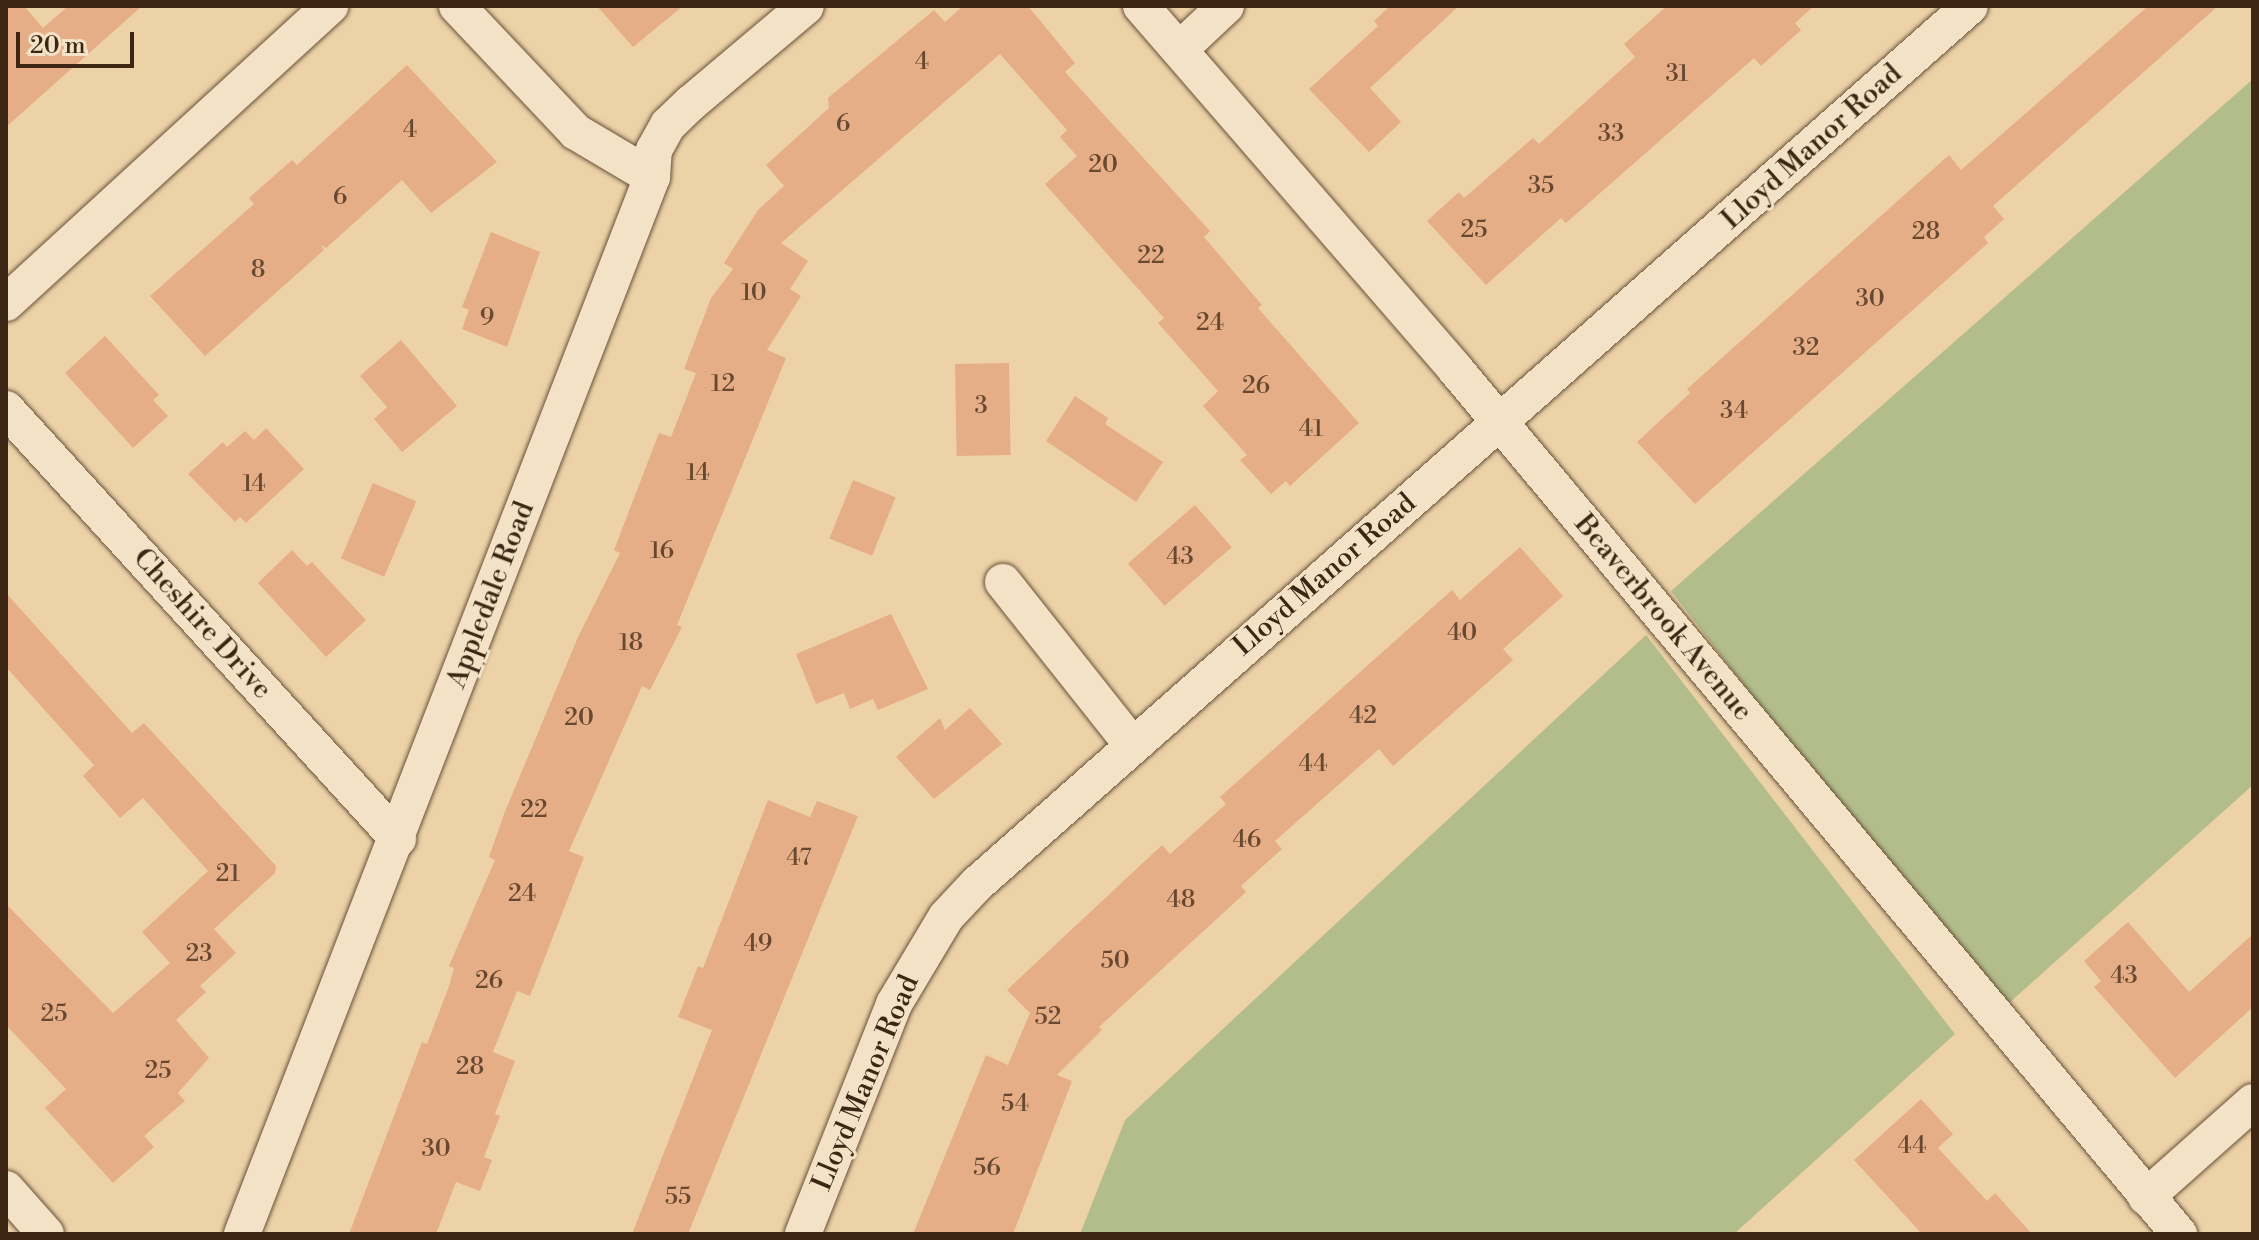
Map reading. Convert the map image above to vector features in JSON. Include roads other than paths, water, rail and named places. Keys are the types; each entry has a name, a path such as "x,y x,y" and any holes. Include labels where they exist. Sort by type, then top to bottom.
{"street":[{"path":"6,303 330,6"},
{"path":"457,6 576,132 652,177"},
{"name":"Appledale Road","path":"242,1234 398,839 652,177 654,150 668,125 806,6"},
{"name":"Beaverbrook Avenue","path":"1141,6 1499,422 2179,1234"},
{"path":"1180,49 1226,6"},
{"name":"Lloyd Manor Road","path":"803,1234 894,1004 946,917 1132,745 1970,6"},
{"name":"Cheshire Drive","path":"6,409 398,839"},
{"path":"1003,582 1132,745"},
{"path":"2146,1197 2253,1102"},
{"path":"6,1189 46,1234"}]}
